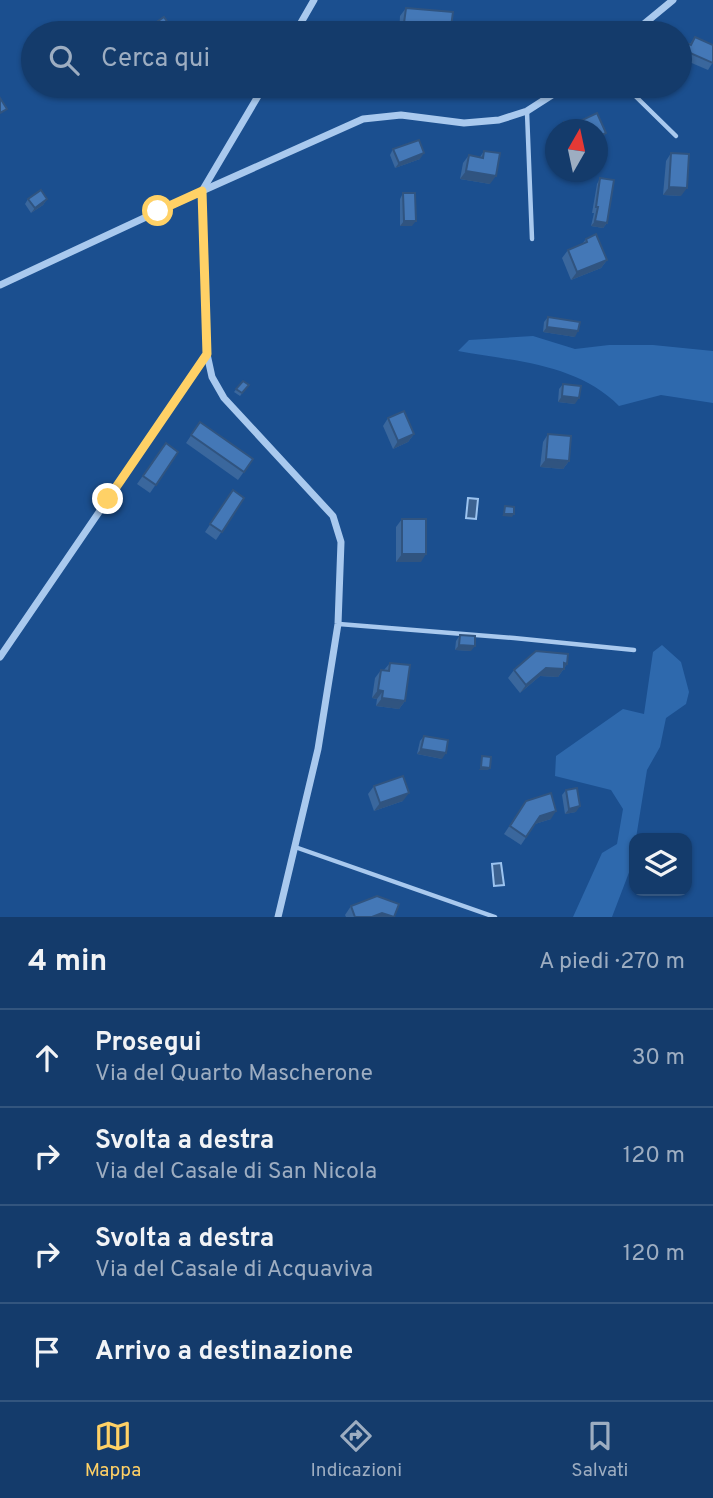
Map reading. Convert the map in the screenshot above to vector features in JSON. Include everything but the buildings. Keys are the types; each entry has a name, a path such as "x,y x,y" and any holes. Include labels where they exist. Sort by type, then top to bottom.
{"street":[{"path":"302,21 314,0"},
{"path":"648,21 673,0"},
{"path":"257,98 202,191 207,354 212,377 224,398 325,506 336,523 342,557 338,624 318,749 278,917"},
{"path":"0,285 363,119 401,115 475,123 499,120 527,111 547,98"},
{"path":"0,657 207,354"}],"lane":[{"path":"637,98 676,136"},
{"path":"527,111 532,239"},
{"path":"338,624 634,650"},
{"path":"295,847 495,917"}],"shaded area":[{"path":"533,336 575,349 609,345 653,345 713,351 713,403 661,395 619,406 603,392 565,373 544,366 458,351 469,340"},
{"path":"468,498 478,499 476,519 466,518"},
{"path":"662,645 681,662 689,692 686,704 666,718 660,747 647,770 637,833 629,833 629,872 612,917 573,917 602,853 617,844 623,809 611,790 555,776 556,756 623,709 644,714 653,652"},
{"path":"501,863 504,885 494,886 492,864"}],"route":[{"path":"108,499 207,354 202,191 158,211"}]}
